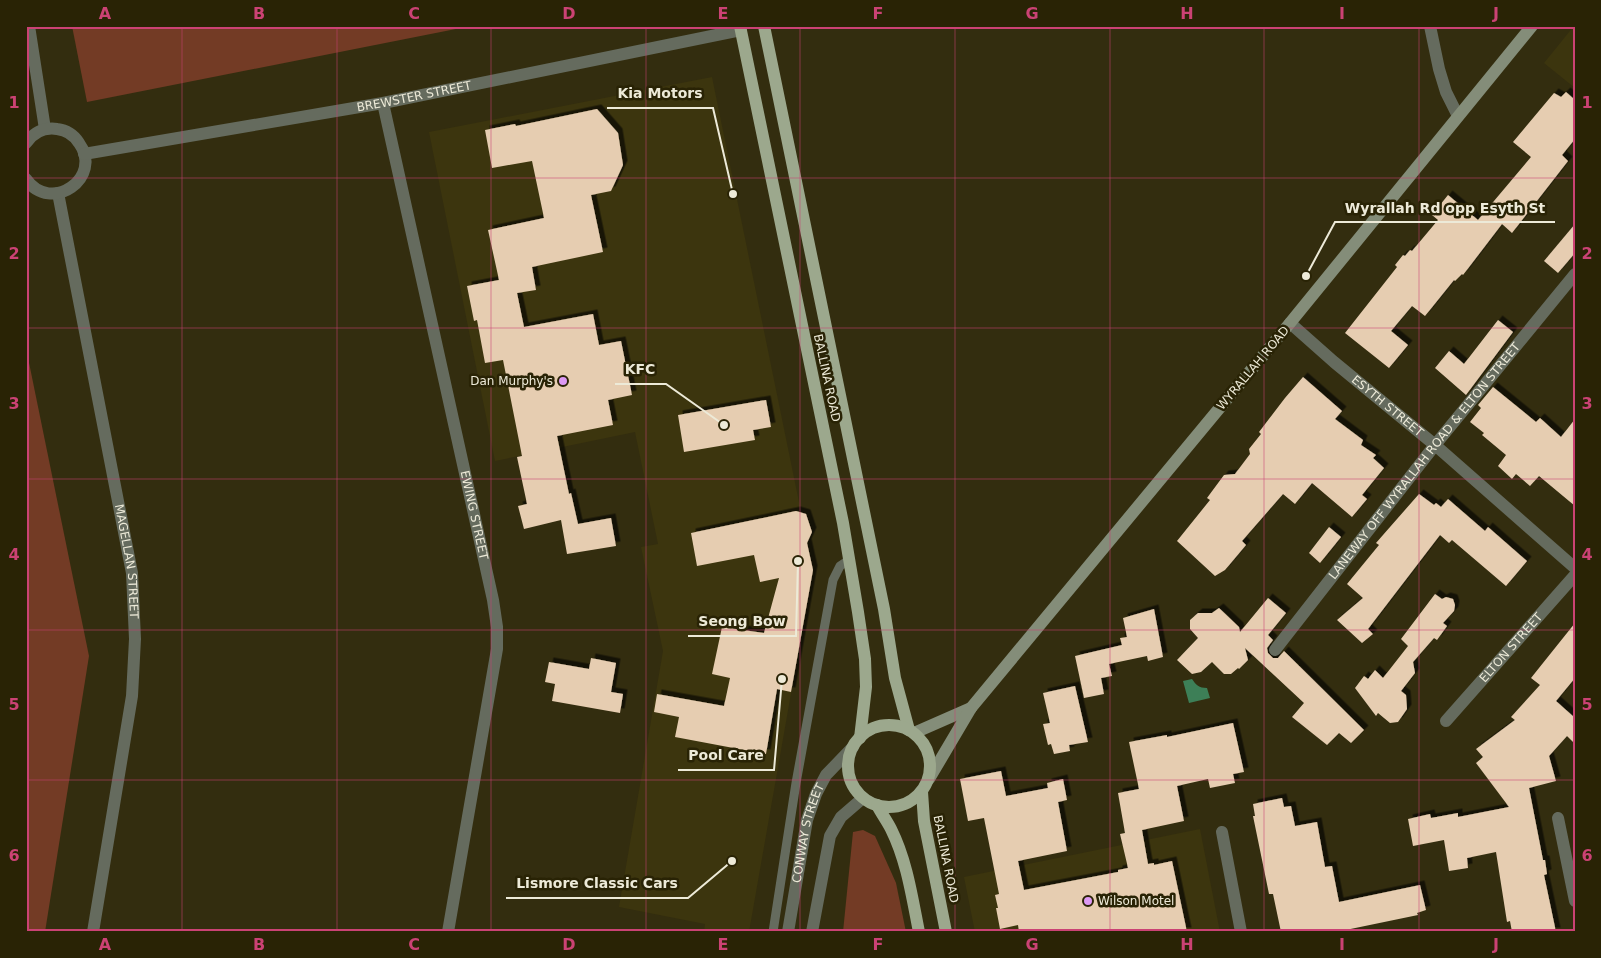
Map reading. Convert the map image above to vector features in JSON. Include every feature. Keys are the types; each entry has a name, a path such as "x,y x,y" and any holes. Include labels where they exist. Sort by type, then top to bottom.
{"main road":[{"name":"WYRALLAH ROAD","path":"929,779 971,708 1290,323 1532,26"},
{"name":"BALLINA ROAD","path":"767,27 882,599 895,678 912,732"},
{"name":"BALLINA ROAD","path":"741,28 849,560 865,659 866,687 856,743"},
{"name":"WYRALLAH ROAD","path":"912,732 971,708"},
{"path":"879,726 899,726 912,732 921,739 930,757 929,779 922,792 915,799 896,807 876,805 863,798 855,789 850,778 848,766 856,743 864,733 879,726"},
{"name":"BALLINA ROAD","path":"922,792 924,822 946,932"},
{"path":"876,805 891,829 902,856 911,889 919,932"}],"street":[{"path":"28,26 45,129"},
{"path":"1430,26 1446,92 1458,116"},
{"name":"BREWSTER STREET","path":"84,154 383,103 741,28"},
{"name":"EWING STREET","path":"383,103 494,600 497,627 497,649 448,932"},
{"path":"26,143 32,136 45,129 52,128 67,132 78,141 84,154 84,171 80,179 67,190 58,193 42,191 35,188 26,179"},
{"name":"MAGELLAN STREET","path":"58,193 132,573 136,638 132,696 93,932"},
{"name":"LANEWAY OFF WYRALLAH ROAD & ELTON STREET","path":"1275,650 1436,445 1575,274"},
{"name":"ESYTH STREET","path":"1290,323 1334,362 1436,445 1575,568"},
{"name":"ELTON STREET","path":"1446,720 1575,575"},
{"name":"CONWAY STREET","path":"788,932 807,820 816,794 826,775 856,743"},
{"name":"CONWAY STREET","path":"812,932 830,836 841,817 863,798"},
{"path":"1558,818 1575,901"},
{"path":"1222,832 1240,932"}],"lane":[{"path":"773,932 796,783 833,580 840,566 849,560"}],"shaded area":[{"path":"72,26 471,26 87,102"},
{"path":"1575,26 1575,88 1544,63"},
{"path":"712,77 808,546 811,580 749,932 704,932 705,924 619,907 663,651 641,547 658,544 635,432 495,461 429,132"},
{"path":"26,348 89,656 45,932 26,932"},
{"path":"1192,679 1198,686 1207,688 1210,698 1189,703 1183,681"},
{"path":"1200,829 1220,932 975,932 964,877"},
{"path":"863,830 875,836 896,883 906,932 843,932 853,832"}],"building":[{"path":"1566,92 1575,100 1575,139 1562,155 1568,161 1512,233 1502,224 1463,275 1454,280 1425,316 1412,306 1391,331 1408,345 1389,368 1345,333 1397,267 1395,265 1403,255 1405,256 1410,250 1412,251 1438,220 1432,215 1448,195 1478,220 1531,157 1513,142 1554,93 1561,97"},
{"path":"597,109 618,133 623,165 611,191 591,195 603,252 532,267 536,290 517,293 524,327 593,314 599,345 621,341 632,395 608,400 613,425 557,436 569,494 571,493 578,524 611,518 616,546 567,554 561,520 524,529 518,506 527,504 517,457 522,456 503,360 485,363 477,320 474,321 467,286 499,280 488,230 544,218 532,161 492,168 485,130 515,124 516,126"},
{"path":"1575,224 1575,253 1558,273 1544,261"},
{"path":"1498,320 1513,332 1466,395 1435,368 1449,351 1464,364"},
{"path":"1303,377 1342,411 1335,419 1363,440 1361,445 1376,455 1373,458 1384,468 1362,495 1367,499 1352,517 1312,483 1295,504 1283,494 1242,541 1246,545 1225,570 1215,576 1177,541 1210,500 1207,498 1224,475 1235,474 1250,454 1249,449 1261,434 1259,432"},
{"path":"1493,387 1536,422 1540,418 1561,437 1575,419 1575,506 1539,476 1530,486 1516,474 1512,479 1498,466 1506,455 1470,422 1481,408 1478,405"},
{"path":"766,400 771,427 753,430 755,440 684,452 678,415"},
{"path":"1419,494 1434,505 1436,503 1441,507 1448,499 1485,531 1488,527 1527,561 1506,586 1452,540 1449,543 1440,535 1368,629 1373,634 1362,643 1337,620 1363,598 1347,584 1379,545 1376,543"},
{"path":"796,511 806,514 812,532 807,543 813,570 791,692 777,689 766,754 675,737 679,717 654,712 657,694 724,706 730,678 712,674 722,627 764,633 779,578 760,582 754,555 697,566 691,533"},
{"path":"1329,527 1341,537 1320,563 1309,553"},
{"path":"1435,594 1442,599 1446,597 1453,599 1454,611 1443,623 1447,626 1437,640 1434,638 1413,662 1415,673 1401,691 1406,695 1407,709 1398,722 1390,723 1378,713 1376,716 1355,688 1364,676 1368,679 1375,670 1383,678 1408,646 1401,639"},
{"path":"1268,598 1286,613 1268,635 1273,640 1267,648 1268,653 1273,658 1278,658 1284,651 1364,730 1351,743 1339,733 1327,745 1292,717 1304,703 1245,648 1248,660 1231,674 1224,674 1212,662 1201,672 1192,674 1177,660 1198,638 1190,629 1190,620 1198,613 1212,613 1219,608 1239,627 1240,632"},
{"path":"1154,609 1163,657 1148,661 1147,656 1109,664 1112,676 1101,678 1104,694 1084,698 1075,656 1122,645 1120,638 1127,637 1123,618"},
{"path":"1575,623 1575,678 1556,701 1575,718 1575,744 1567,736 1549,756 1556,781 1529,788 1543,860 1545,860 1547,874 1544,875 1556,932 1512,932 1510,921 1507,922 1496,852 1467,858 1468,868 1449,871 1444,840 1413,846 1408,819 1430,814 1431,818 1458,813 1458,817 1509,807 1476,763 1483,757 1476,749 1515,720 1511,717 1540,685 1531,678"},
{"path":"591,658 616,663 611,692 623,694 620,713 552,701 555,684 545,682 549,662 589,669"},
{"path":"1075,686 1088,742 1069,745 1070,751 1054,754 1051,744 1048,745 1043,724 1050,723 1043,693"},
{"path":"1233,723 1244,772 1233,774 1235,783 1210,788 1208,779 1177,786 1184,821 1142,830 1148,864 1154,863 1154,865 1172,861 1187,932 1019,932 1018,925 1000,929 995,895 999,894 984,818 968,821 960,779 1001,771 1006,796 1048,788 1047,783 1063,779 1067,800 1058,802 1067,851 1018,861 1024,890 1118,872 1118,870 1128,868 1120,834 1125,833 1118,793 1139,789 1129,742 1167,735 1167,737"},
{"path":"1282,798 1284,807 1291,806 1295,826 1317,822 1325,867 1332,866 1339,902 1420,885 1426,910 1417,913 1418,915 1336,932 1281,932 1273,894 1269,894 1253,816 1255,816 1253,804"}],"place":[{"name":"Kia Motors","path":"733,194"},
{"name":"Wyrallah Rd opp Esyth St","path":"1306,276"},
{"name":"Dan Murphy's","path":"563,381"},
{"name":"KFC","path":"724,425"},
{"name":"Seong Bow","path":"798,561"},
{"name":"Pool Care","path":"782,679"},
{"name":"Lismore Classic Cars","path":"732,861"},
{"name":"Wilson Motel","path":"1088,901"}]}
